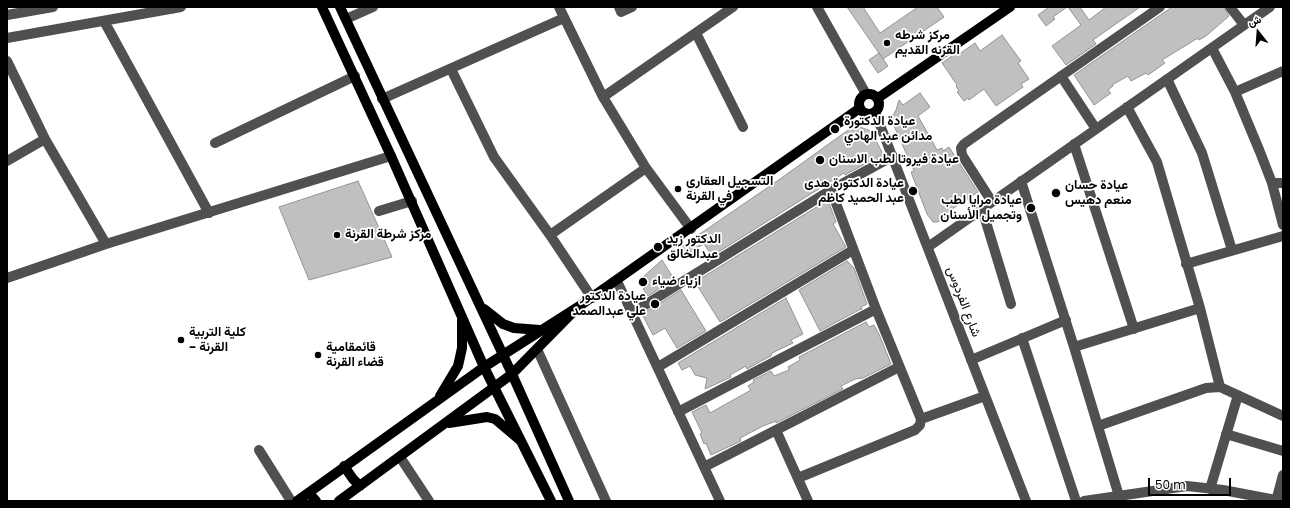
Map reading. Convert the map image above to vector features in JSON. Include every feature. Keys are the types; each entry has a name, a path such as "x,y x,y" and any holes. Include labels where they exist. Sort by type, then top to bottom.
{"main road":[{"path":"322,7 392,156 484,367 524,444 551,501"},
{"path":"340,7 512,374 569,501"},
{"path":"878,98 1010,7"},
{"path":"866,94 872,94 878,98 880,104 875,112 865,113 860,108 860,102 866,94"},
{"path":"297,501 484,367 592,298 691,230 860,108"},
{"path":"480,305 493,317 514,328 540,330"},
{"path":"339,501 446,424 512,374 578,307"},
{"path":"438,400 458,366 462,348 462,316"},
{"path":"446,424 479,418 495,419 524,444"},
{"path":"344,466 360,486"},
{"path":"309,493 316,501"}],"street":[{"path":"7,15 28,9 53,7"},
{"path":"7,38 181,7"},
{"path":"346,19 373,7"},
{"path":"559,7 603,97 646,168 691,230"},
{"path":"619,7 621,12 632,7"},
{"path":"603,97 733,7"},
{"path":"817,7 866,94"},
{"path":"992,202 962,155 961,148 964,144 1160,7"},
{"path":"1230,7 1244,25"},
{"path":"928,247 1270,7"},
{"path":"382,99 564,18"},
{"path":"104,21 209,213"},
{"path":"696,33 743,128"},
{"path":"1212,48 1235,92 1272,184 1283,225"},
{"path":"7,61 45,139 106,244"},
{"path":"451,69 494,157 550,235 592,298"},
{"path":"1235,92 1283,71"},
{"path":"215,143 355,76"},
{"path":"1061,76 1096,129"},
{"path":"1167,79 1202,153 1232,250"},
{"path":"1127,107 1157,162 1200,308 1220,387"},
{"name":"شارع الفردوس","path":"875,112 1026,501"},
{"path":"7,161 45,139"},
{"path":"1074,144 1134,328"},
{"path":"7,278 106,244 392,156"},
{"path":"632,313 831,190 893,156"},
{"path":"550,235 646,168"},
{"path":"1022,181 1119,496"},
{"path":"1272,184 1283,183"},
{"path":"798,478 915,430 920,425 921,418 876,309 831,190"},
{"path":"379,211 412,201"},
{"path":"982,209 1011,304"},
{"path":"1186,264 1283,236"},
{"path":"658,367 853,250"},
{"path":"617,281 720,501"},
{"path":"1074,346 1200,308"},
{"path":"678,412 876,309"},
{"path":"971,360 1066,320"},
{"path":"1022,338 1076,501"},
{"path":"537,349 606,501"},
{"path":"704,467 899,367"},
{"path":"1098,426 1206,388 1220,387 1283,416"},
{"path":"1210,489 1238,395"},
{"path":"921,418 985,396"},
{"path":"776,430 808,501"},
{"path":"1226,434 1283,451"},
{"path":"259,450 291,501"},
{"path":"400,457 429,501"},
{"path":"1084,501 1187,486 1279,500 1283,475"}],"building":[{"path":"847,7 863,7 880,33 918,7 937,7 944,17 883,59"},
{"path":"1049,7 1067,7 1053,17 1055,19 1046,26 1038,15"},
{"path":"1068,7 1080,7 1089,20 1106,7 1140,7 1093,40 1096,44 1066,65 1052,46 1081,25"},
{"path":"1172,7 1224,7 1229,16 1206,36 1199,40 1198,38 1162,60 1165,63 1148,75 1146,73 1131,81 1128,76 1112,85 1113,86 1108,90 1111,93 1094,105 1074,75"},
{"path":"1002,35 1021,61 1018,63 1029,79 1021,84 1023,87 996,106 984,89 969,100 968,98 964,101 957,92 959,91 956,86 957,85 942,63 956,53 958,55 975,43 980,51"},
{"path":"879,53 888,66 878,73 869,60"},
{"path":"920,93 930,107 918,116 937,150 942,148 943,151 949,147 978,192 949,211 950,214 937,222 933,222 927,214 911,172 914,171 891,119 899,100 903,105"},
{"path":"857,126 871,131 883,154 845,175 844,173 712,256 704,244 679,258 675,251 851,128"},
{"name":"مركز شرطة القرنة","path":"358,181 392,257 309,280 279,207"},
{"path":"828,200 836,222 833,224 846,247 720,322 695,282"},
{"path":"662,260 674,279 648,296 643,289 648,285 643,277"},
{"path":"847,261 854,268 867,304 861,307 862,309 820,331 799,290"},
{"path":"681,290 706,331 677,348 665,328 653,335 642,314"},
{"path":"786,298 803,334 791,340 793,343 772,353 771,356 747,369 746,366 730,375 731,377 705,389 707,378 695,375 690,366 682,370 678,363"},
{"path":"866,322 869,327 874,325 891,364 863,378 855,379 841,386 843,389 776,423 776,421 763,426 740,438 741,441 711,455 706,443 704,444 700,434 702,433 692,412 706,405 710,413 751,390 748,386 754,382 753,380 771,371 774,376 789,370 788,367 800,360 799,357"}],"place":[{"name":"مركز شرطه القرنه القديم","path":"887,43"},
{"name":"عيادة الدكتورة مدائن عبد الهادي","path":"835,129"},
{"name":"عيادة فيروتا لطب الاسنان","path":"820,160"},
{"name":"التسجيل العقاري في القرنة","path":"678,189"},
{"name":"عيادة الدكتورة هدى عبد الحميد كاظم","path":"913,191"},
{"name":"عيادة حسان منعم دهيس","path":"1056,193"},
{"name":"عيادة مرايا لطب وتجميل الأسنان","path":"1031,208"},
{"name":"مركز شرطة القرنة","path":"337,235"},
{"name":"الدكتور زيد عبدالخالق","path":"658,247"},
{"name":"ازياء ضياء","path":"643,282"},
{"name":"عيادة الدكتور علي عبدالصمد","path":"655,304"},
{"name":"كلية التربية - القرنة","path":"181,340"},
{"name":"قائمقامية قضاء القرنة","path":"318,355"}]}
